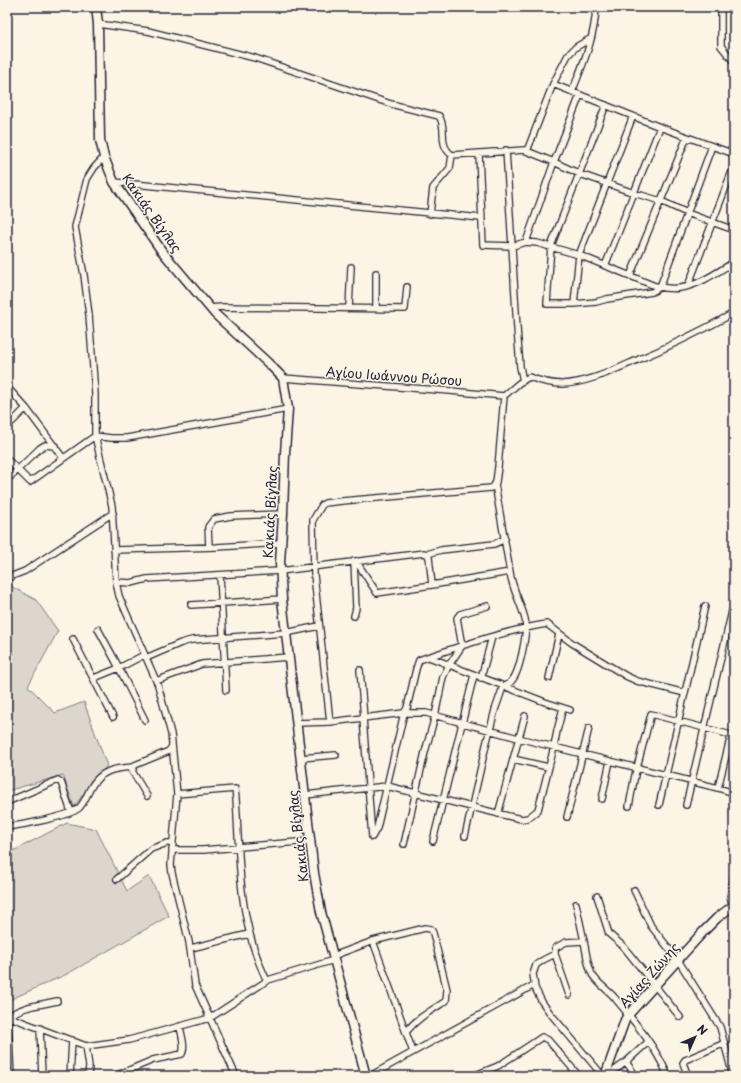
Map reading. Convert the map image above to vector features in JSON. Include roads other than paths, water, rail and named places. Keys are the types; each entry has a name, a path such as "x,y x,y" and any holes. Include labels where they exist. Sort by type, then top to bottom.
{"street":[{"name":"Κακιάς Βίγλας","path":"96,7 98,24 100,140 104,157 114,182 161,250 210,308 283,378 288,409 280,571 288,657 320,912 366,1076"},
{"path":"572,92 586,58 595,21 596,7"},
{"path":"721,7 721,46 734,62"},
{"path":"98,24 148,31 255,58 391,104 439,116 444,122 443,142 448,152 452,155 479,154 506,150 524,150 580,174 661,201 687,213 734,230"},
{"path":"527,152 553,84 568,55 576,47 590,39"},
{"path":"553,84 734,154"},
{"path":"526,242 554,162 580,95"},
{"path":"606,105 580,174 550,246 547,304 596,302 621,296 652,292 660,287 712,146"},
{"path":"574,304 579,255 633,116"},
{"path":"605,266 660,126"},
{"path":"630,276 687,137"},
{"path":"506,150 520,367 523,381"},
{"path":"479,154 482,245 512,246 526,242 550,246 579,255 660,287 681,288 688,286 734,262"},
{"path":"430,214 432,191 450,168 452,155"},
{"path":"104,157 87,179 75,227 89,315 95,394 95,436 112,506 118,596 156,681 171,734 177,794 172,850 172,873 190,948 195,985 236,1076"},
{"path":"688,286 734,166"},
{"path":"114,182 481,218"},
{"path":"349,308 350,267"},
{"path":"376,273 376,308"},
{"path":"210,308 405,309 407,287"},
{"path":"465,836 495,710 504,686 516,676 526,628 511,580 495,484 498,467 504,396 507,392 529,377 549,384 563,384 583,381 614,370 684,340 734,313"},
{"name":"Αγίου Ιωάννου Ρώσου","path":"283,378 504,396"},
{"path":"7,387 26,408 63,458"},
{"path":"7,427 26,408"},
{"path":"7,460 30,482 95,436 127,438 288,409"},
{"path":"7,480 40,448 45,445 55,446"},
{"path":"330,722 313,566 313,520 322,506 325,503 365,498 491,488 495,484"},
{"path":"7,578 26,571 113,513"},
{"path":"209,547 208,526 214,519 231,516 283,514"},
{"path":"116,582 131,583 147,579 280,571 424,553 427,554 441,550 494,544 505,539"},
{"path":"114,550 281,543"},
{"path":"427,554 429,557 432,585"},
{"path":"355,561 378,593 510,572"},
{"path":"354,616 356,608 355,561"},
{"path":"220,575 222,638 226,690"},
{"path":"191,605 282,599"},
{"path":"404,844 443,677 462,646 457,618 460,614 487,606"},
{"path":"659,805 706,606"},
{"path":"686,805 733,607"},
{"path":"360,670 372,837 377,828 404,713 419,660 492,637 547,624 559,634 626,676 638,681 685,692"},
{"path":"94,678 192,640 286,633 319,626"},
{"path":"98,629 145,720"},
{"path":"549,678 559,634"},
{"path":"482,678 492,637"},
{"path":"73,639 113,717"},
{"path":"156,681 202,664 288,657"},
{"path":"429,657 570,710"},
{"path":"433,841 474,675"},
{"path":"305,796 387,786 522,819 533,815 538,810 562,708"},
{"path":"296,723 330,722 404,713 426,713 490,731 718,788 734,794"},
{"path":"629,806 651,714 731,735 718,788"},
{"path":"498,814 525,716"},
{"path":"567,817 588,728"},
{"path":"7,826 68,814 79,808 92,785 107,771 134,767 169,751 172,746"},
{"path":"301,758 336,755"},
{"path":"513,759 548,767"},
{"path":"602,799 610,761"},
{"path":"134,767 132,772 148,796"},
{"path":"7,802 58,780 61,782 71,812"},
{"path":"177,794 235,789 242,890 249,934 258,963 267,981"},
{"path":"172,850 203,850 310,840"},
{"path":"117,879 151,849 166,843 173,843"},
{"path":"733,905 730,897 734,876"},
{"path":"634,890 651,926 678,960 720,1027 733,1076"},
{"path":"597,896 609,934 623,946 680,1018"},
{"path":"576,904 593,976 610,992 628,1015 658,1055 668,1076"},
{"name":"Αγίας Ζώνης","path":"605,1076 628,1015 717,918 733,905"},
{"path":"8,1017 86,1046 129,1040 210,1018 267,981 334,958 373,941 425,928 431,929 447,990 446,1001 419,1019 406,1032"},
{"path":"190,948 249,934"},
{"path":"373,941 413,1052"},
{"path":"569,995 555,954 555,948 566,942 584,941"},
{"path":"555,954 536,965 533,974 534,985 542,1002 550,1013 605,1076 626,1062 648,1042"},
{"path":"370,1076 534,985"},
{"path":"8,1017 23,1009 57,1001"},
{"path":"8,1017 11,1076"},
{"path":"115,1076 153,1060 182,1054 184,1051 180,1026"},
{"path":"40,1028 42,1076"},
{"path":"473,1076 498,1066 542,1037 548,1040 579,1076"},
{"path":"70,1076 72,1040"},
{"path":"688,1076 683,1063 685,1060 725,1043"},
{"path":"86,1046 89,1066 88,1076"},
{"path":"626,1062 636,1076"}]}
